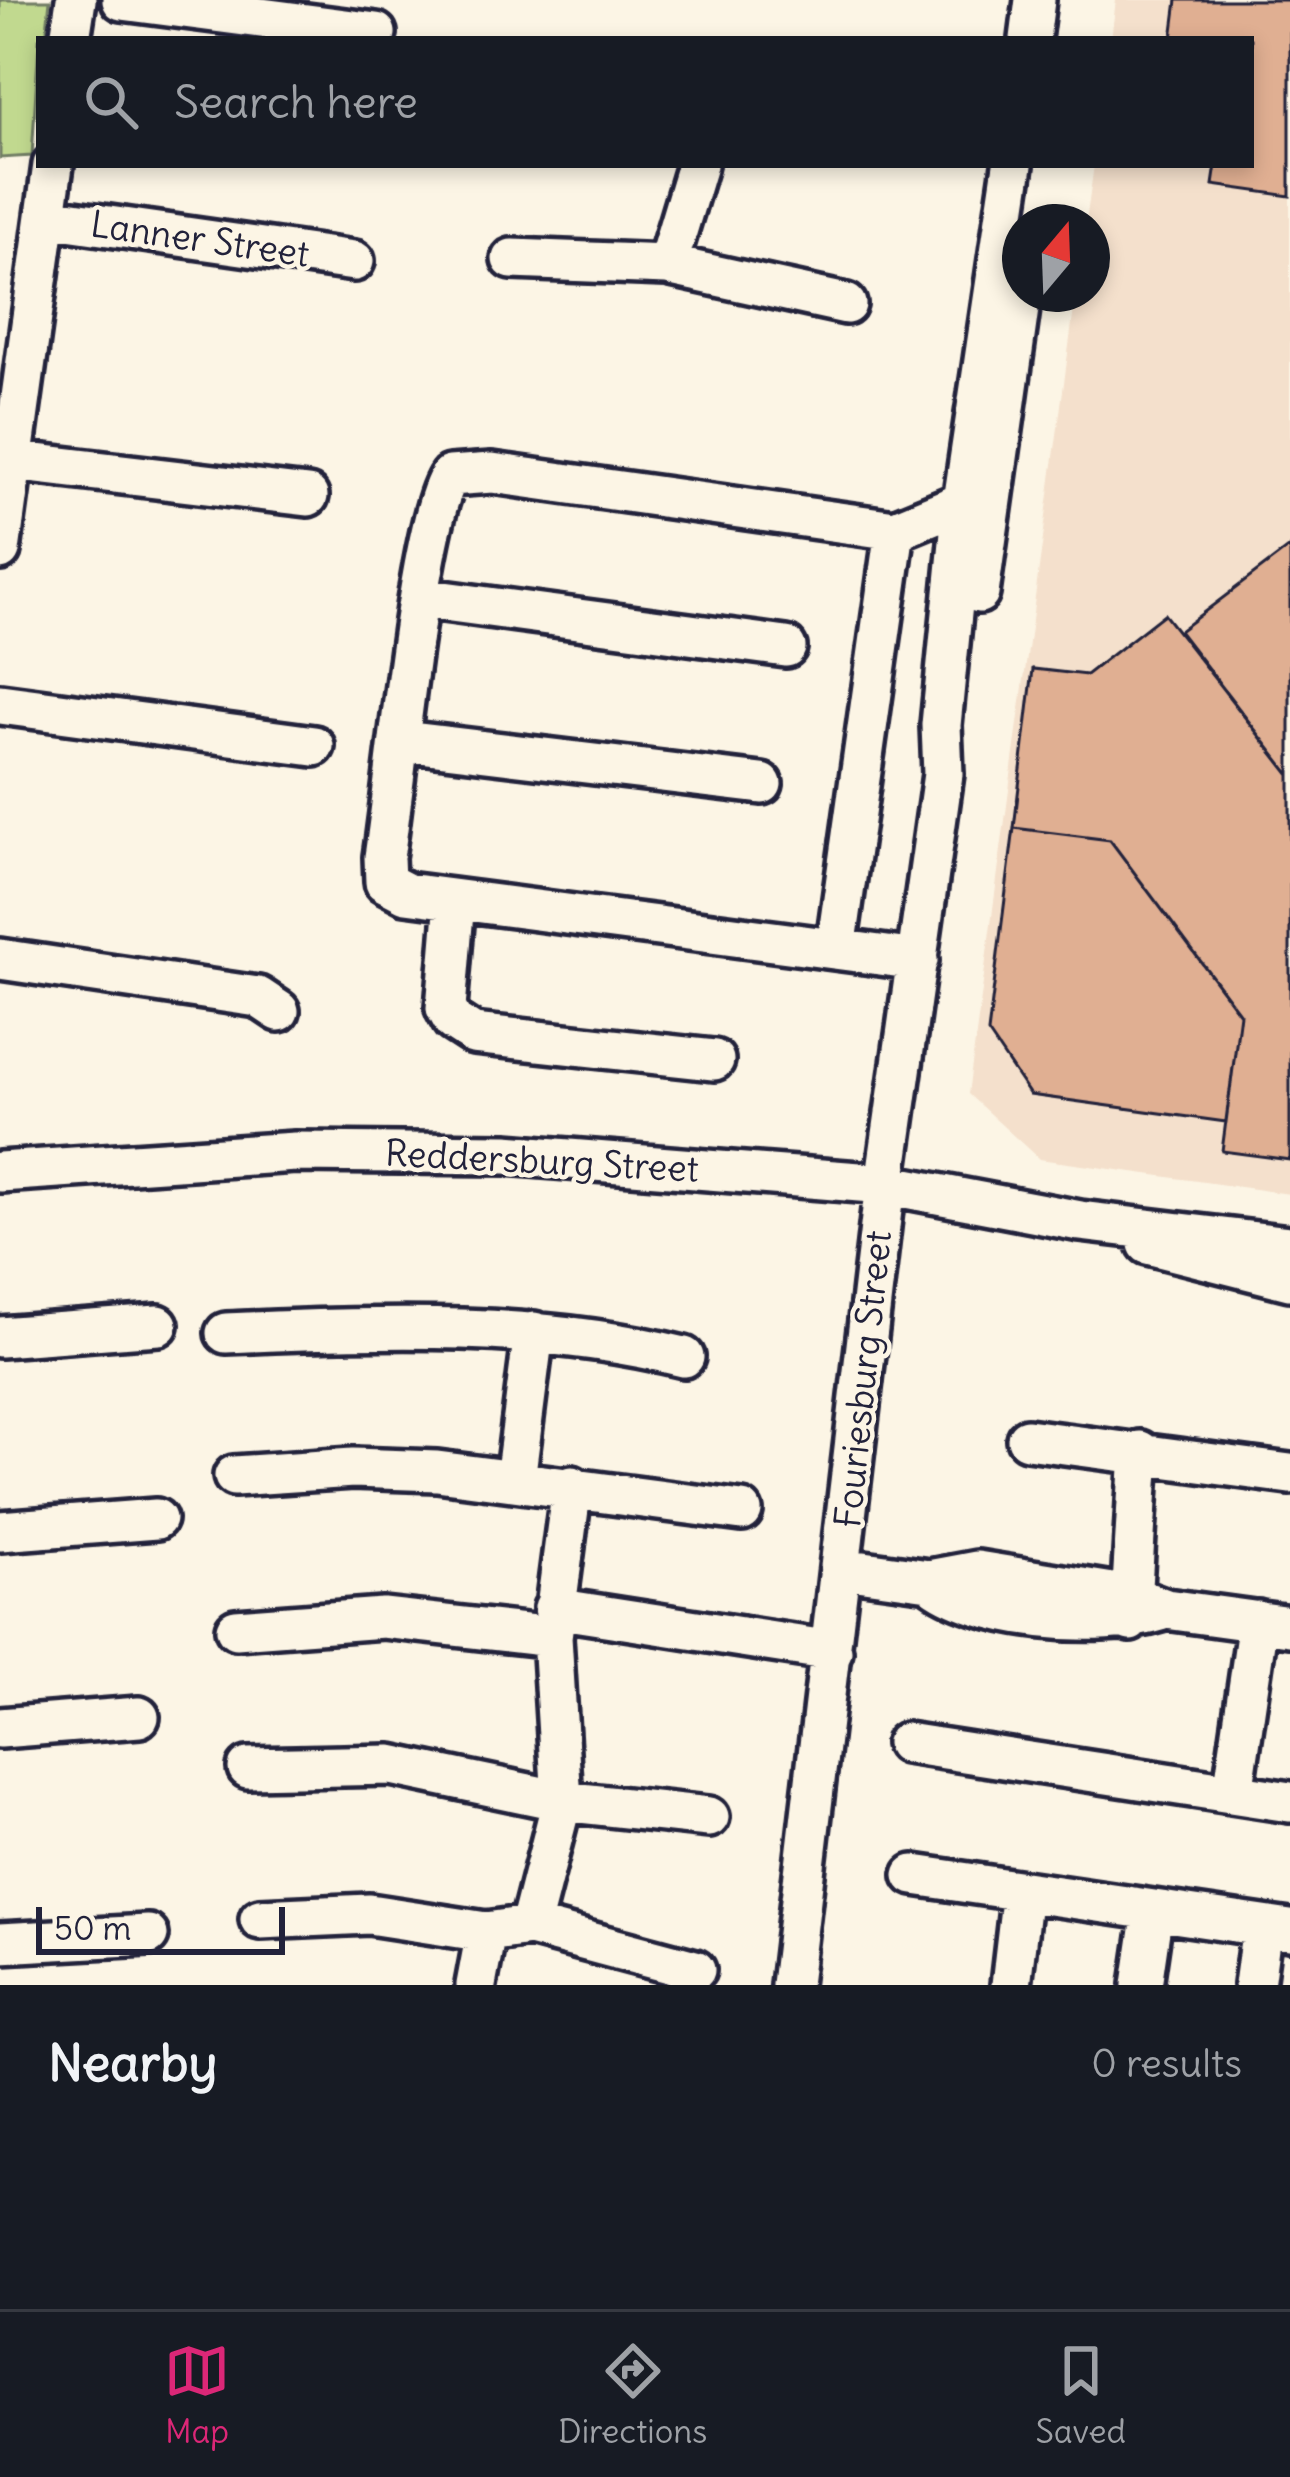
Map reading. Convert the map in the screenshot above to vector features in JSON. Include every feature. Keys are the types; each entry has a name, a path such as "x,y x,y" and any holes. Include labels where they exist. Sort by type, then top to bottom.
{"street":[{"path":"70,36 76,0"},
{"path":"122,0 376,33"},
{"path":"1030,36 1035,0"},
{"path":"1054,36 1059,0"},
{"name":"Lanner Street","path":"0,550 53,168"},
{"path":"667,265 696,168"},
{"name":"Fouriesburg Street","path":"943,774 941,725 963,502 1012,168"},
{"path":"1032,204 1037,168"},
{"name":"Lanner Street","path":"44,230 354,261"},
{"name":"Lanner Street","path":"44,230 302,277"},
{"path":"512,259 667,265 846,304"},
{"name":"Fouriesburg Street","path":"791,1985 885,1184 943,774 957,729 988,543 1019,312"},
{"path":"918,960 455,900 396,891 385,882 421,598 446,480 461,471 895,530 963,502"},
{"path":"11,472 305,508"},
{"path":"836,949 895,530"},
{"path":"421,598 786,647"},
{"path":"0,704 314,746"},
{"path":"403,742 762,784"},
{"path":"455,900 446,1008 453,1022 472,1034 714,1060"},
{"path":"0,959 258,997 279,1010"},
{"name":"Reddersburg Street","path":"0,1172 295,1152 424,1151 885,1184 1080,1221 1290,1246"},
{"name":"Reddersburg Street","path":"1080,1221 1204,1260 1290,1280"},
{"path":"0,1337 158,1325"},
{"path":"226,1333 401,1326 578,1334 684,1357"},
{"path":"514,1480 533,1332"},
{"path":"1027,1439 1290,1474"},
{"path":"1140,1451 1142,1609"},
{"path":"234,1476 393,1468 572,1486 742,1511"},
{"path":"530,1926 562,1801 553,1623 572,1486"},
{"path":"0,1531 156,1519"},
{"path":"842,1568 929,1580 967,1571 1020,1595 1274,1624 1233,1793"},
{"path":"236,1629 383,1618 553,1623 832,1651"},
{"path":"0,1728 140,1717"},
{"path":"906,1743 1290,1802"},
{"path":"248,1768 370,1762 562,1801 709,1817"},
{"path":"914,1875 1276,1928 1254,1985"},
{"path":"1011,1985 1022,1891"},
{"path":"1142,1985 1153,1910"},
{"path":"260,1918 369,1914 486,1932 530,1926 695,1970"},
{"path":"476,1985 486,1932"},
{"path":"0,1943 148,1935"}],"shaded area":[{"path":"1116,0 1290,0 1290,1194 1039,1159 968,1094 1074,312 1110,312 1110,204 1089,204 1094,168 1254,168 1254,36 1111,36"}],"green space":[{"path":"0,0 50,0 46,36 36,36 32,156 0,158"}],"building":[{"path":"1177,0 1290,0 1290,196 1213,185 1216,168 1254,168 1254,36 1172,36"},
{"path":"1290,547 1290,775 1179,631"},
{"path":"1164,614 1290,775 1290,1160 1222,1151 1240,1014 1110,840 1014,828 1033,669 1086,675"},
{"path":"1014,828 1110,840 1240,1014 1226,1122 1030,1095 988,1033"}]}
